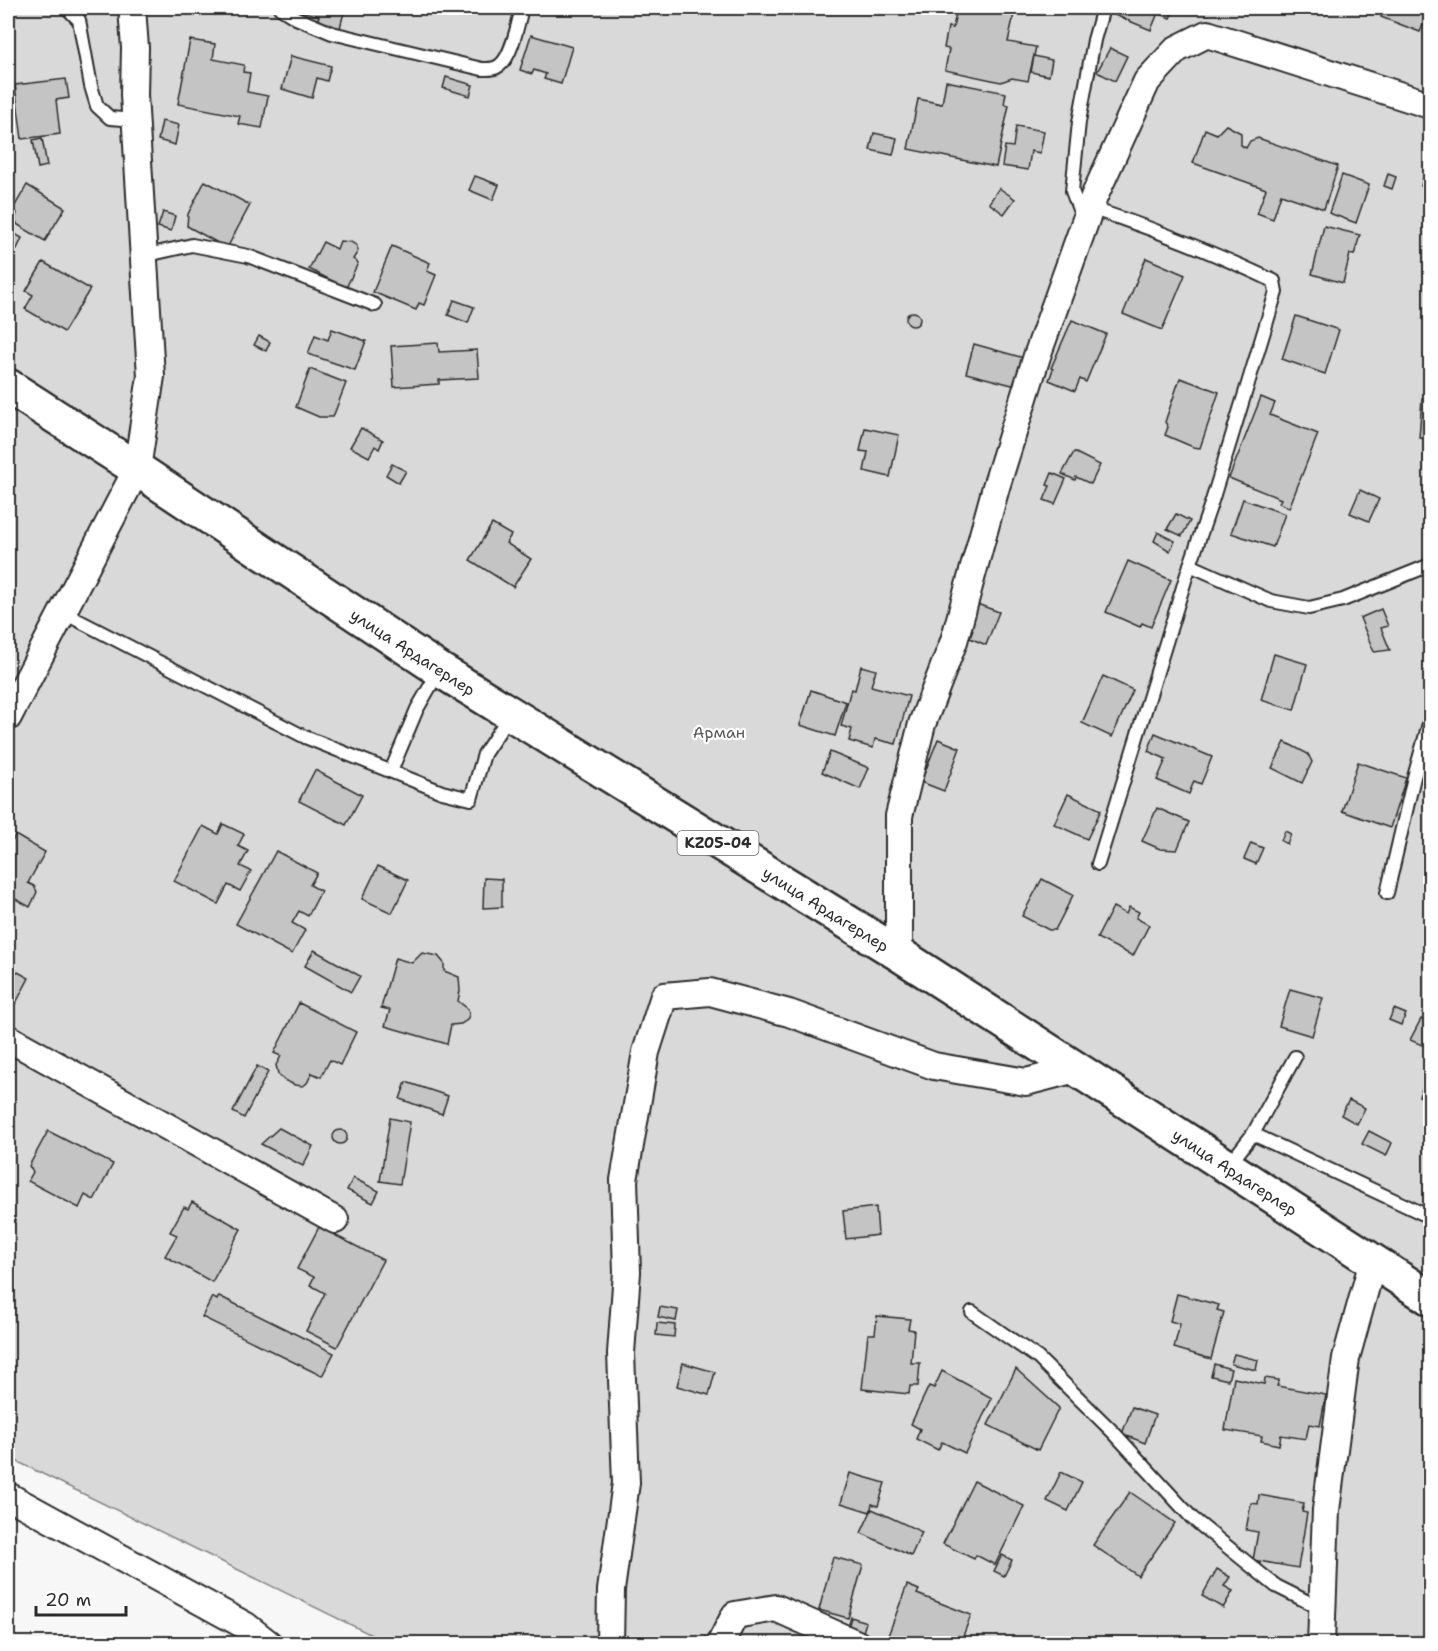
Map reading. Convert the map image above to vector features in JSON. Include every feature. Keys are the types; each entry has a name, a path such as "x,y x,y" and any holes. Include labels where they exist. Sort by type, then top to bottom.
{"main road":[{"name":"улица Ардагерлер","path":"8,386 510,715 899,954 1431,1298"}],"street":[{"path":"8,717 137,469 151,376 143,256 132,8"},
{"path":"899,954 899,816 922,724 954,641 1010,443 1038,356 1087,216 1147,81 1177,49 1207,34 1431,105"},
{"path":"610,1644 611,1590 626,1483 621,1353 627,1272 624,1180 646,1052 664,996 710,992 789,1013 934,1066 1026,1082 1076,1069"},
{"path":"8,1038 335,1220"},
{"path":"1321,1644 1326,1510 1346,1358 1373,1261"},
{"path":"8,1496 246,1626 269,1644"},
{"path":"720,1644 735,1615 776,1608 857,1644"}],"lane":[{"path":"280,8 296,18 332,33 482,69 493,69 502,64 512,45 522,8"},
{"path":"1098,864 1276,292 1274,281 1140,224 1087,216 1072,191 1079,122 1094,40 1103,8"},
{"path":"70,11 79,20 97,106 110,118 136,120"},
{"path":"143,256 192,245 248,256 375,305"},
{"path":"1190,565 1270,601 1309,608 1343,600 1431,565"},
{"path":"62,612 305,737 442,792 471,799 484,754 510,715"},
{"path":"391,771 417,709 440,670"},
{"path":"1387,893 1414,777 1431,720"},
{"path":"1228,1167 1253,1134 1295,1057"},
{"path":"1253,1134 1431,1217"},
{"path":"972,1312 1038,1358 1114,1433 1192,1518 1276,1586 1322,1609"}],"green space":[{"name":"Арман","path":"8,8 1430,8 1430,1643 388,1643 8,1457"}],"building":[{"path":"290,8 345,8 340,28 317,22 319,16"},
{"path":"957,8 982,8 1014,14 1008,42 1036,47 1028,81 1012,78 1001,82 945,70 949,49 944,48 948,27 953,28"},
{"path":"1112,8 1175,8 1170,18 1158,13 1151,30 1110,13"},
{"path":"1384,8 1430,8 1430,28 1423,25 1420,32 1381,17"},
{"path":"531,35 572,47 561,84 544,79 546,74 534,70 532,74 520,70"},
{"path":"190,40 215,44 213,59 244,65 243,72 250,73 247,92 268,96 262,128 238,124 240,116 178,104"},
{"path":"1110,48 1127,56 1115,81 1097,72"},
{"path":"291,56 331,66 327,81 317,78 312,98 282,89"},
{"path":"1034,56 1052,60 1049,76 1031,72"},
{"path":"446,77 473,85 470,96 443,88"},
{"path":"66,79 69,98 56,100 60,134 22,139 15,85"},
{"path":"946,81 1006,93 1004,104 1009,105 996,167 908,149 918,99 942,104"},
{"path":"162,121 179,125 175,145 158,140"},
{"path":"1226,125 1241,133 1241,145 1246,148 1250,141 1258,138 1338,166 1324,209 1281,194 1273,219 1257,213 1266,189 1193,163 1205,129 1217,134"},
{"path":"1016,126 1044,131 1040,153 1031,151 1028,170 1002,166 1005,146 1013,147"},
{"path":"874,133 897,138 893,155 870,150"},
{"path":"42,138 47,166 38,168 33,140"},
{"path":"1430,149 1430,189 1421,186"},
{"path":"1388,174 1396,177 1392,189 1384,186"},
{"path":"1342,175 1369,185 1356,223 1329,213"},
{"path":"475,176 499,185 493,200 469,190"},
{"path":"205,181 250,205 227,248 187,226 188,214"},
{"path":"27,185 65,208 45,241 18,225 15,220 17,213 12,211"},
{"path":"999,188 1015,199 1004,214 989,203"},
{"path":"163,212 175,216 171,231 158,227"},
{"path":"1324,226 1360,235 1354,255 1350,254 1343,283 1312,274"},
{"path":"8,230 22,238 17,249 8,244"},
{"path":"340,241 351,242 357,246 358,251 353,259 358,263 346,288 309,269 323,242 337,249"},
{"path":"392,246 430,263 427,271 436,275 424,305 419,303 416,310 373,292"},
{"path":"1146,258 1185,275 1162,330 1123,314"},
{"path":"43,262 90,289 64,332 25,309 33,295 26,291"},
{"path":"454,300 474,307 468,323 448,315"},
{"path":"913,312 918,314 920,319 918,324 913,326 908,324 906,319 908,314"},
{"path":"1296,316 1339,330 1325,374 1282,359"},
{"path":"1072,320 1106,334 1086,382 1080,379 1075,391 1049,380 1053,369 1051,368"},
{"path":"332,329 366,341 355,370 308,354 315,335 328,340"},
{"path":"259,336 270,342 266,351 254,345"},
{"path":"438,343 439,352 477,350 479,378 439,380 439,384 394,387 391,346"},
{"path":"974,344 1024,358 1016,386 966,373"},
{"path":"310,369 346,383 333,417 319,417 296,407"},
{"path":"1180,378 1219,392 1200,448 1165,435 1168,427 1165,422"},
{"path":"1261,397 1275,403 1270,415 1318,434 1289,508 1279,503 1281,499 1229,478"},
{"path":"1422,398 1430,399 1430,439 1419,438"},
{"path":"361,428 383,440 379,449 375,446 369,457 350,447"},
{"path":"865,428 899,435 890,477 864,471 868,452 860,451"},
{"path":"1430,446 1430,462 1425,454 1426,449"},
{"path":"1074,452 1100,465 1091,484 1062,474"},
{"path":"392,464 406,471 399,483 386,475"},
{"path":"1052,473 1066,479 1055,504 1044,500"},
{"path":"1360,490 1379,499 1369,521 1350,513"},
{"path":"1243,499 1285,514 1273,547 1231,533"},
{"path":"1176,514 1190,521 1182,536 1167,529"},
{"path":"492,524 511,535 506,543 531,559 513,587 470,560"},
{"path":"1158,532 1175,541 1170,551 1154,541"},
{"path":"1128,561 1171,580 1151,627 1142,623 1140,627 1106,612"},
{"path":"977,604 999,612 986,645 970,638 973,630 968,628"},
{"path":"1381,609 1388,626 1381,628 1390,650 1374,652 1360,618"},
{"path":"1274,654 1307,664 1294,710 1261,700"},
{"path":"861,666 876,670 871,686 909,696 896,744 875,739 873,748 849,741 852,729 841,726 851,689 855,690"},
{"path":"1103,676 1133,690 1112,737 1082,723"},
{"path":"811,690 846,702 835,736 800,725"},
{"path":"1155,733 1212,757 1201,784 1194,781 1189,794 1157,780 1166,759 1148,751"},
{"path":"938,739 960,748 944,791 921,782"},
{"path":"1285,742 1308,754 1312,762 1302,783 1272,768"},
{"path":"830,752 869,768 860,789 822,772"},
{"path":"1358,762 1406,778 1390,828 1342,811"},
{"path":"315,770 362,795 346,825 299,801"},
{"path":"1068,794 1101,810 1087,839 1054,824"},
{"path":"1157,808 1189,822 1177,850 1160,849 1142,841"},
{"path":"223,824 244,834 238,846 248,851 240,866 251,871 240,891 228,885 218,904 174,881 203,826 218,834"},
{"path":"1285,831 1291,834 1287,844 1281,841"},
{"path":"15,835 45,852 28,883 34,886 37,892 30,907 8,895 8,843"},
{"path":"1251,843 1263,848 1256,864 1244,859"},
{"path":"276,851 317,873 310,885 321,891 308,916 299,911 292,923 305,930 292,954 236,924"},
{"path":"378,866 408,880 392,913 362,899"},
{"path":"484,878 502,879 502,907 483,908"},
{"path":"1042,879 1073,895 1055,930 1049,930 1022,916"},
{"path":"1113,907 1126,914 1129,907 1139,912 1136,918 1149,925 1133,956 1097,938"},
{"path":"314,950 360,976 351,992 305,966"},
{"path":"422,953 438,956 444,963 444,971 459,977 458,1001 468,1009 467,1020 461,1024 451,1025 447,1044 385,1026 390,1010 381,1008 395,958 412,963"},
{"path":"16,971 29,978 16,1003 8,998 8,987"},
{"path":"1290,989 1323,998 1312,1036 1279,1026"},
{"path":"299,1003 356,1032 340,1065 330,1060 321,1077 312,1073 303,1086 284,1080 278,1074 276,1065 281,1056 274,1053"},
{"path":"1394,1009 1406,1014 1401,1025 1389,1020"},
{"path":"1421,1019 1430,1024 1429,1048 1410,1040"},
{"path":"257,1066 268,1072 244,1118 233,1112"},
{"path":"1430,1070 1430,1101 1419,1096"},
{"path":"406,1082 448,1096 442,1114 400,1099"},
{"path":"1349,1100 1365,1108 1357,1124 1341,1115"},
{"path":"390,1118 410,1122 400,1184 380,1181"},
{"path":"279,1128 313,1146 303,1166 261,1144"},
{"path":"340,1130 345,1132 347,1137 345,1142 340,1144 335,1142 333,1137 335,1132"},
{"path":"48,1131 113,1164 94,1200 85,1195 79,1208 28,1181 33,1172 29,1166"},
{"path":"1369,1131 1392,1143 1386,1156 1362,1144"},
{"path":"353,1178 379,1191 373,1203 347,1190"},
{"path":"192,1202 241,1229 212,1282 165,1256 177,1235 170,1232 184,1207 188,1209"},
{"path":"876,1207 878,1235 846,1239 843,1211"},
{"path":"319,1227 383,1260 337,1347 306,1331 325,1293 310,1285 314,1277 297,1269"},
{"path":"1177,1294 1219,1305 1217,1310 1224,1312 1211,1359 1174,1348 1180,1324 1170,1321"},
{"path":"219,1296 334,1353 322,1376 202,1317 212,1297 217,1300"},
{"path":"660,1307 678,1310 676,1321 658,1317"},
{"path":"877,1316 910,1319 908,1329 914,1330 911,1363 920,1363 918,1386 910,1386 909,1394 862,1389 868,1334 875,1334"},
{"path":"657,1323 675,1325 674,1337 656,1335"},
{"path":"1234,1354 1258,1360 1256,1370 1231,1364"},
{"path":"683,1363 715,1372 709,1395 677,1386"},
{"path":"1214,1364 1231,1369 1228,1380 1211,1376"},
{"path":"1016,1369 1059,1408 1038,1450 988,1425"},
{"path":"942,1371 992,1398 965,1453 942,1442 938,1450 916,1439 920,1429 911,1424 929,1386 934,1388"},
{"path":"1234,1378 1264,1384 1265,1378 1279,1380 1277,1386 1326,1395 1320,1426 1309,1424 1306,1439 1281,1435 1279,1445 1261,1441 1262,1436 1225,1430"},
{"path":"1132,1407 1155,1415 1145,1443 1122,1434"},
{"path":"1061,1472 1082,1482 1068,1511 1047,1501"},
{"path":"850,1473 885,1483 878,1506 872,1504 870,1512 841,1503"},
{"path":"974,1481 1024,1506 995,1565 976,1555 974,1559 943,1544"},
{"path":"1130,1492 1175,1523 1138,1576 1093,1545"},
{"path":"1259,1495 1304,1503 1302,1512 1307,1513 1298,1568 1253,1560 1258,1532 1246,1530 1251,1503 1258,1504"},
{"path":"872,1509 922,1532 911,1556 861,1533"},
{"path":"1002,1555 1012,1560 1004,1576 994,1571"},
{"path":"833,1557 863,1565 848,1618 819,1610"},
{"path":"1217,1569 1230,1577 1224,1586 1233,1591 1223,1608 1202,1596"},
{"path":"907,1585 919,1590 917,1594 971,1615 960,1644 893,1644 886,1641"},
{"path":"851,1617 866,1622 863,1632 848,1628"},
{"path":"1215,1637 1227,1642 1227,1644 1212,1644"}]}
